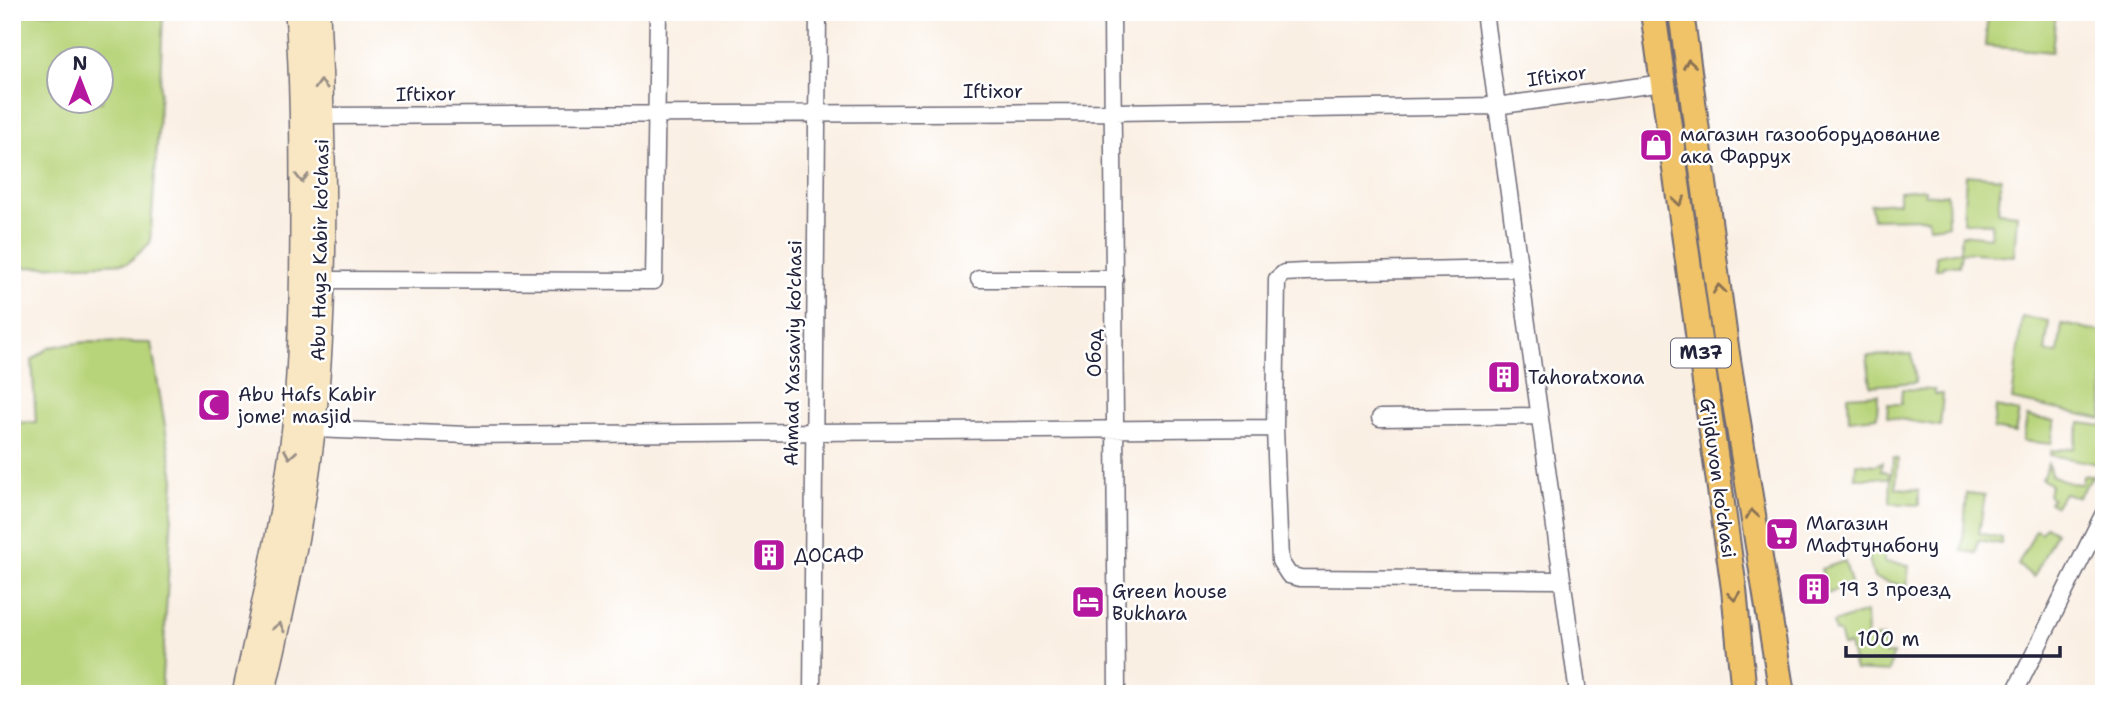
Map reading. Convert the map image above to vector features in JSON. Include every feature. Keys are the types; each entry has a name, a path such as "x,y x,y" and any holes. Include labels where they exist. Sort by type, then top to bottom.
{"main road":[{"name":"Abu Hayz Kabir ko'chasi","path":"244,694 270,574 294,426 302,268 302,115 297,12"},
{"name":"Abu Hayz Kabir ko'chasi","path":"263,694 290,580 313,429 323,280 323,116 318,12"},
{"name":"G'ijduvon ko'chasi","path":"1653,12 1734,589 1744,694"},
{"name":"G'ijduvon ko'chasi","path":"1681,12 1729,368 1777,654"},
{"name":"M37","path":"1777,654 1782,694"},
{"path":"1777,654 1798,694"}],"street":[{"path":"323,280 654,281 658,12"},
{"name":"Ahmad Yassaviy ko'chasi","path":"812,694 818,12"},
{"name":"Обод","path":"1112,12 1118,694"},
{"path":"1484,12 1578,694"},
{"name":"Iftixor","path":"323,116 1113,112 1496,106 1663,83"},
{"path":"1518,268 1284,274 1277,279 1275,428 1280,561 1289,575 1300,578 1561,580"},
{"path":"979,279 1115,279"},
{"path":"1380,418 1539,416"},
{"path":"313,429 468,435 1275,428"},
{"path":"2014,694 2104,513"}],"green space":[{"path":"12,12 163,14 150,243 128,263 12,268"},
{"path":"1988,12 2056,12 2052,52 1985,46"},
{"path":"1966,175 2001,178 1998,212 2017,214 2014,256 1961,252 1959,266 1943,265 1942,268 1936,269 1936,255 1960,251 1962,234 1990,237 1992,223 1963,222"},
{"path":"1925,189 1925,195 1947,194 1948,225 1929,227 1928,218 1873,219 1870,204 1899,202 1899,191"},
{"path":"2022,317 2049,321 2045,352 2058,354 2062,324 2104,332 2103,419 2012,400"},
{"path":"86,342 151,343 174,479 161,694 113,694 92,688 90,694 12,694 12,423 36,422 32,360 50,347"},
{"path":"1912,354 1916,382 1871,386 1867,356"},
{"path":"1902,389 1935,390 1935,394 1943,394 1940,426 1887,417 1888,404 1901,404"},
{"path":"1878,394 1877,417 1849,420 1848,396"},
{"path":"1996,407 2019,412 2015,433 1993,429"},
{"path":"2027,417 2055,421 2051,444 2023,441"},
{"path":"2080,423 2104,426 2104,451 2101,458 2104,465 2050,455 2051,451 2074,448"},
{"path":"1893,458 1898,459 1896,488 1919,490 1919,505 1890,503 1891,475 1888,478 1855,478 1856,463 1875,465 1882,462 1881,470 1892,474"},
{"path":"2048,464 2051,475 2070,483 2082,484 2083,476 2093,475 2078,497 2064,493 2056,506 2049,502 2052,499 2048,494 2051,485 2042,479"},
{"path":"1967,493 1985,495 1979,533 2002,538 2002,544 1978,540 1976,553 1962,551"},
{"path":"2046,526 2056,532 2034,577 2018,565 2036,530 2041,533"},
{"path":"1884,549 1884,562 1909,565 1907,587 1874,578 1867,551"},
{"path":"1845,561 1851,584 1828,594 1821,569"},
{"path":"1866,612 1867,640 1884,637 1885,654 1893,654 1889,672 1855,670 1849,645 1843,646 1839,633 1835,632 1833,623"}],"place":[{"name":"магазин газооборудование ака Фаррух","path":"1656,145"},
{"name":"Tahoratxona","path":"1504,377"},
{"name":"Abu Hafs Kabir jome' masjid","path":"214,405"},
{"name":"Магазин Мафтунабону","path":"1782,534"},
{"name":"ДОСАФ","path":"769,555"},
{"name":"19 3 проезд","path":"1814,589"},
{"name":"Green house Bukhara","path":"1088,602"}]}
